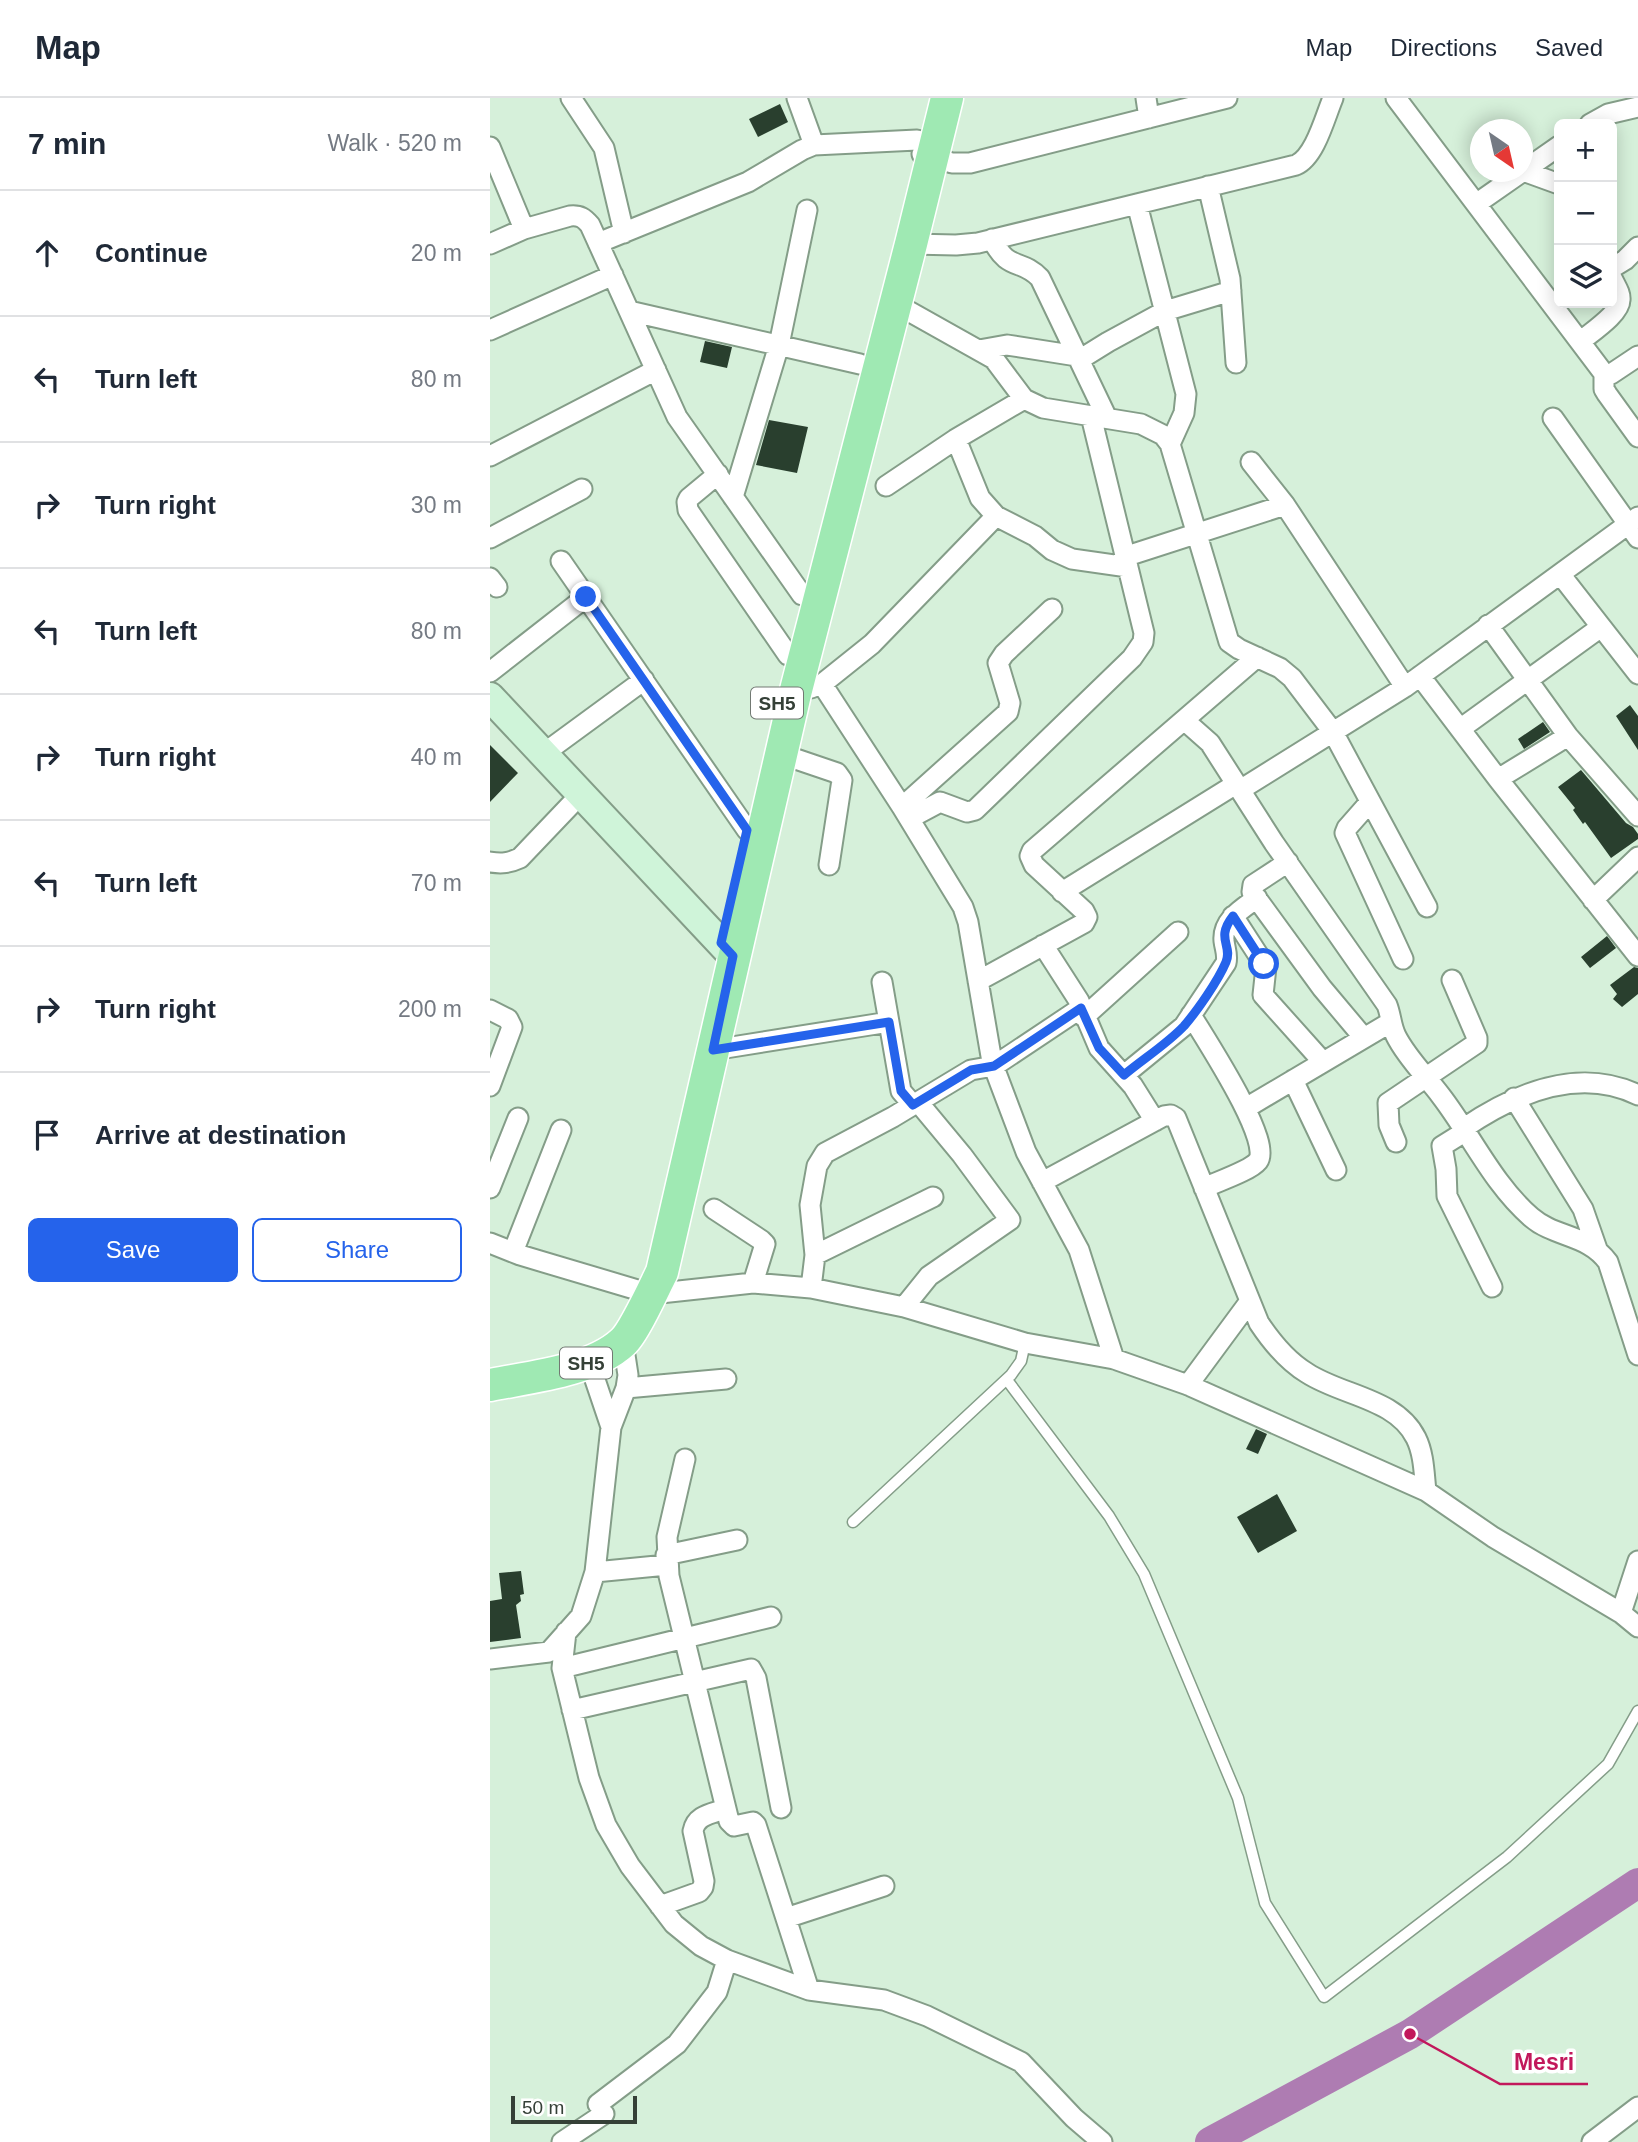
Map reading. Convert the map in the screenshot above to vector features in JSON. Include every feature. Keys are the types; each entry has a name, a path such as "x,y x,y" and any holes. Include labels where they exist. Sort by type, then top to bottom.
{"main road":[{"name":"SH5","path":"645,1299 643,1268 727,949 781,754 808,689 895,303 911,244 928,98"},
{"name":"SH5","path":"490,1385 570,1368 609,1353 623,1342 662,1272 713,1050 747,830 802,595 860,364 921,149 947,98"}],"street":[{"path":"571,98 604,148 624,233"},
{"path":"797,98 814,145"},
{"path":"598,243 748,182 814,145 829,142 921,149 952,163 970,163 1148,108 1227,98"},
{"path":"911,244 956,246 992,239 1303,162 1312,150 1333,98"},
{"path":"1396,98 1604,374 1607,394 1638,437"},
{"path":"1599,119 1608,114 1637,109"},
{"path":"1533,165 1554,150"},
{"path":"491,155 524,229"},
{"path":"1533,174 1554,182"},
{"path":"1476,204 1508,182"},
{"path":"1208,186 1231,291 1236,363"},
{"path":"1136,204 1186,394 1184,413 1170,444"},
{"path":"733,497 779,345 807,210"},
{"path":"490,244 524,229 578,215 590,225 677,417 802,595"},
{"path":"906,812 940,802 967,812 975,810 1138,650 1143,642 1144,633 1126,562 1099,417 1078,358 1040,278 1029,269 1009,262 998,251 992,239"},
{"path":"1617,265 1638,247"},
{"path":"490,330 613,275"},
{"path":"979,350 1006,345 1078,358 1165,311 1231,291"},
{"path":"1580,342 1615,313 1620,299 1617,291"},
{"path":"895,303 979,350 1000,365 1024,399 1043,408 1153,428 1163,435 1170,444 1229,642 1286,672 1337,742 1427,907"},
{"path":"629,311 860,364"},
{"path":"1604,374 1611,373 1638,356"},
{"path":"490,456 656,370"},
{"path":"886,486 956,439 1024,399"},
{"path":"1062,892 1238,787 1337,742 1488,625 1634,526 1553,418"},
{"path":"956,439 980,498 996,516 1072,559 1126,562 1286,505"},
{"path":"1251,462 1286,505 1413,682 1460,729 1638,956"},
{"path":"718,474 689,498 688,510 788,655"},
{"path":"490,538 582,489"},
{"path":"996,516 872,644 808,689 906,812 963,907 968,922 992,1060 1026,1152 1079,1250 1114,1359"},
{"path":"561,561 747,830"},
{"path":"1560,574 1638,674"},
{"path":"490,672 586,597"},
{"path":"906,812 1007,712 1010,703 998,663 1004,654 1052,609"},
{"path":"1488,625 1525,680 1568,736 1638,816"},
{"path":"1460,729 1601,626"},
{"path":"978,981 1084,923 1087,917 1084,911 1034,866 1030,856 1032,851 1257,657"},
{"path":"543,754 644,680"},
{"path":"490,697 727,949"},
{"path":"1184,720 1210,743 1387,1005 1391,1022 1404,1049 1502,1184 1531,1217 1597,1249"},
{"path":"1498,779 1568,736"},
{"path":"781,754 836,773 842,780 829,865"},
{"path":"490,862 499,864 520,858 581,794"},
{"path":"1369,803 1346,828 1345,833 1403,959"},
{"path":"1593,900 1638,857"},
{"path":"1288,862 1253,885 1252,892 1322,988 1364,1038"},
{"path":"1124,1075 1184,1026 1226,963 1228,956 1225,927 1233,916 1257,898"},
{"path":"1233,916 1266,967 1263,995 1322,1062"},
{"path":"811,1288 815,1255 811,1237 810,1205 817,1166 825,1153 916,1104 971,1070 1083,1013 1178,932"},
{"path":"1043,945 1079,1001 1099,1048 1133,1086 1155,1121"},
{"path":"1396,1142 1389,1125 1388,1103 1477,1043 1452,980"},
{"path":"882,982 901,1091 962,1155 1010,1220 929,1276 904,1307"},
{"path":"490,1010 508,1019 512,1027 490,1086"},
{"path":"1191,1015 1246,1108 1260,1148 1259,1160 1254,1164 1204,1188"},
{"path":"713,1050 889,1022"},
{"path":"1246,1108 1391,1022"},
{"path":"1293,1080 1336,1170"},
{"path":"1492,1287 1447,1196 1442,1146 1494,1107 1514,1098 1562,1084 1592,1083 1638,1095"},
{"path":"1514,1098 1583,1209 1597,1249 1608,1262 1633,1323 1638,1355"},
{"path":"1042,1182 1164,1116 1171,1115 1176,1118 1258,1322 1269,1338 1307,1374 1397,1414 1407,1424 1420,1448 1426,1491"},
{"path":"490,1188 518,1118"},
{"path":"513,1252 561,1130"},
{"path":"815,1255 933,1197"},
{"path":"714,1209 765,1244 753,1283"},
{"path":"490,1243 645,1299 753,1283 811,1288 904,1307 1025,1343 1114,1359 1188,1385 1426,1491 1493,1537 1621,1613 1638,1627"},
{"path":"1188,1385 1250,1301"},
{"path":"490,1659 550,1652 581,1616 595,1572 611,1427 626,1388 627,1363 623,1342"},
{"path":"589,1362 611,1427"},
{"path":"626,1388 726,1379"},
{"path":"685,1459 667,1537 667,1560 695,1681 725,1809 732,1825 753,1822 756,1825 809,1990"},
{"path":"595,1572 667,1560 737,1540"},
{"path":"1621,1613 1638,1561"},
{"path":"562,1668 771,1617"},
{"path":"566,1632 562,1668 589,1778 606,1825 630,1866 674,1924 701,1946 727,1959 809,1990 884,2000 927,2016 1021,2062 1074,2118 1102,2142"},
{"path":"572,1710 746,1669 754,1672 780,1808"},
{"path":"660,1906 699,1892 704,1887 694,1823 725,1809"},
{"path":"786,1918 884,1886"},
{"path":"562,2142 677,2044 717,1992 727,1959"},
{"path":"1592,2142 1637,2109"}],"lane":[{"path":"853,1522 1007,1380 1021,1361 1025,1343"},
{"path":"1007,1380 1109,1516 1144,1574 1238,1798 1265,1903 1324,1997 1507,1857 1608,1765 1638,1711"}],"building":[{"path":"780,104 788,122 758,137 749,119"},
{"path":"705,341 732,347 727,368 700,362"},
{"path":"769,420 808,427 797,473 756,465"},
{"path":"1630,705 1638,716 1638,750 1616,716"},
{"path":"1543,722 1550,732 1524,749 1518,739"},
{"path":"490,745 518,773 490,802"},
{"path":"1581,770 1638,834 1638,839 1611,858 1558,787"},
{"path":"1607,936 1616,948 1590,968 1581,957"},
{"path":"1634,967 1638,968 1638,994 1622,1007 1613,999 1617,994 1610,985"},
{"path":"1256,1429 1267,1434 1258,1454 1246,1449"},
{"path":"1277,1494 1297,1531 1258,1553 1237,1517"},
{"path":"521,1571 524,1594 520,1595 521,1601 516,1605 521,1638 490,1642 490,1601 502,1599 499,1573"}],"waterway":[{"path":"1210,2142 1410,2034 1638,1883"}],"place":[{"name":"Mesri","path":"1410,2034"}],"route":[{"path":"586,597 747,830 721,943 733,956 713,1050 889,1022 901,1091 913,1105 971,1070 994,1066 1081,1008 1099,1048 1124,1075 1184,1026 1206,995 1226,963 1228,956 1225,927 1233,916 1264,964"}]}
